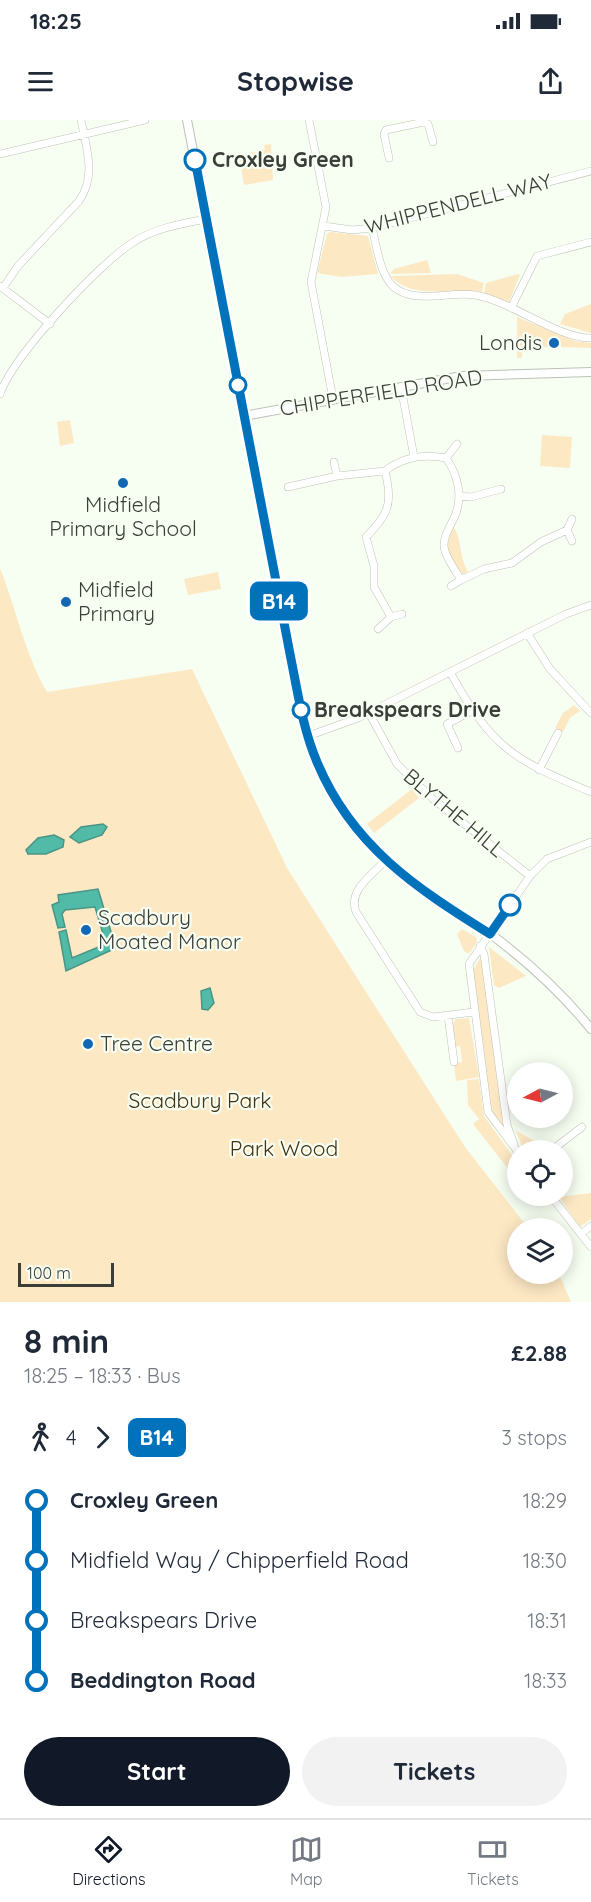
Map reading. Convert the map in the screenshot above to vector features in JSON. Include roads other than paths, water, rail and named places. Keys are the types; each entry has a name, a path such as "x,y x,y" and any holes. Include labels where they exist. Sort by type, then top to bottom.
{"street":[{"path":"50,324 2,287 18,266 79,201 86,189 89,166 81,120"},
{"path":"0,154 145,120"},
{"path":"187,120 272,564 308,736 316,761 336,800 385,861 423,892 490,934 549,981 591,1029"},
{"path":"309,120 325,197 324,226 311,282 333,399"},
{"path":"389,158 384,134 386,130 397,124 424,122 428,124 433,142"},
{"name":"WHIPPENDELL WAY","path":"324,226 352,230 372,228 591,171"},
{"path":"0,392 21,356 111,259 133,243 164,228 206,219"},
{"path":"372,228 386,275 398,290 412,294 475,295 572,334 591,338"},
{"path":"511,308 537,256 591,242"},
{"name":"CHIPPERFIELD ROAD","path":"244,416 462,376 591,372"},
{"path":"401,387 414,457"},
{"path":"446,458 457,444"},
{"path":"288,487 337,476 385,471 394,463 414,457 446,458"},
{"path":"446,458 456,472 459,496 455,515 446,531 444,549 461,580"},
{"path":"334,462 337,476"},
{"path":"385,471 390,490 386,517 366,537 374,566 374,587 391,617"},
{"path":"459,496 471,497 501,489"},
{"path":"451,586 484,569 512,563 541,542 567,530 572,519"},
{"path":"567,530 572,541"},
{"path":"308,736 369,712 528,633 591,605"},
{"path":"378,629 391,617 402,614"},
{"path":"528,633 550,669 591,713"},
{"path":"450,672 472,711 504,747 539,770 591,792"},
{"path":"458,748 447,724 472,711"},
{"name":"BLYTHE HILL","path":"369,712 397,764 433,799 530,876"},
{"path":"539,770 558,733"},
{"path":"508,1140 488,1112 468,968 480,946 530,876 547,859 591,842"},
{"path":"385,861 356,891 355,909 418,1009 430,1016 474,1012"},
{"path":"480,946 484,954 507,1125 513,1140"},
{"path":"448,1016 454,1062"},
{"path":"565,1140 582,1127"},
{"path":"559,1206 591,1247"},
{"path":"581,1234 591,1226"}],"water":[{"path":"103,824 107,827 102,835 79,843 70,837 81,827"},
{"path":"54,835 64,840 63,847 46,854 28,854 26,850 38,838"},
{"path":"98,889 116,948 66,971 59,932 66,930 72,958 106,944 95,907 65,910 62,914 65,927 58,928 52,905 59,902 58,895"},
{"path":"210,988 214,1003 208,1010 202,1009 201,991"}],"place":[{"name":"Croxley Green","path":"195,160"},
{"name":"Londis","path":"554,343"},
{"name":"Midfield Primary School","path":"123,483"},
{"name":"Midfield Primary","path":"66,602"},
{"name":"Breakspears Drive","path":"301,710"},
{"name":"Scadbury Moated Manor","path":"86,930"},
{"name":"Tree Centre","path":"88,1044"}],"park label":[{"name":"Scadbury Park","path":"200,1101"},
{"name":"Park Wood","path":"284,1149"}]}
